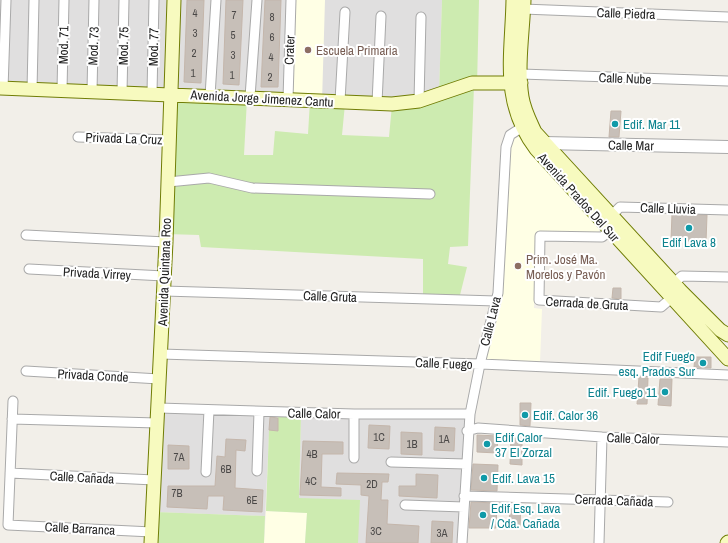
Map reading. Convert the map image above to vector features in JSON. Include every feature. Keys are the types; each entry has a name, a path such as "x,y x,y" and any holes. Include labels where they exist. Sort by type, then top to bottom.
{"main road":[{"name":"Avenida Quintana Roo","path":"152,537 164,291 174,0"},
{"name":"Avenida Prados Del Sur","path":"513,0 517,80 527,115 540,146"},
{"name":"Avenida Prados Del Sur","path":"524,4 517,80 512,98 521,128 540,146 675,291 724,333"},
{"name":"Avenida Jorge Jimenez Cantu","path":"2,88 399,104 419,101 472,83 517,80"},
{"name":"Avenida Prados Del Sur","path":"675,291 710,340 728,359"}],"street":[{"path":"2,88 6,0"},
{"path":"32,90 34,0"},
{"name":"Mod. 71","path":"62,90 64,0"},
{"name":"Mod. 73","path":"92,92 94,0"},
{"name":"Mod. 75","path":"122,92 124,0"},
{"name":"Mod. 77","path":"152,93 154,0"},
{"path":"210,96 216,0"},
{"path":"250,97 257,0"},
{"name":"Crater","path":"288,99 291,0"},
{"name":"Calle Piedra","path":"524,4 728,18"},
{"path":"340,102 345,12"},
{"path":"377,103 382,16"},
{"path":"419,101 421,17"},
{"name":"Calle Nube","path":"517,80 728,82"},
{"name":"Calle Lava","path":"462,543 470,414 480,364 496,301 506,147 510,135 521,128"},
{"name":"Privada La Cruz","path":"78,137 170,140"},
{"name":"Calle Mar","path":"540,146 728,147"},
{"path":"168,182 209,178 252,188 430,194"},
{"name":"Calle Lluvia","path":"613,224 620,207 728,210"},
{"name":"Cerrada de Gruta","path":"613,224 602,237 540,236 539,300 661,307 675,291"},
{"path":"26,235 166,242"},
{"name":"Privada Virrey","path":"29,269 164,276"},
{"path":"675,291 682,276 728,277"},
{"name":"Calle Gruta","path":"164,291 496,301"},
{"path":"710,340 724,333"},
{"name":"Calle Fuego","path":"161,354 480,364 728,375"},
{"name":"Privada Conde","path":"26,371 160,378"},
{"path":"10,473 13,401"},
{"name":"Calle Calor","path":"159,408 354,414 470,414"},
{"path":"206,472 209,410"},
{"path":"257,471 259,412"},
{"path":"354,414 354,458"},
{"path":"12,419 157,423"},
{"name":"Calle Calor","path":"468,431 478,428 602,437 728,442"},
{"path":"599,543 602,437"},
{"path":"391,462 466,464"},
{"name":"Calle Cañada","path":"10,473 154,480"},
{"name":"Calle Barranca","path":"10,473 8,525 152,537"},
{"name":"Cerrada Cañada","path":"464,496 668,502"},
{"path":"405,505 464,507"}],"shaded area":[{"path":"0,0 442,0 439,94 419,101 0,84"},
{"name":"Escuela Primaria","path":"293,0 325,0 322,102 290,101"},
{"name":"Prim. José Ma. Morelos y Pavón","path":"519,134 602,226 597,234 537,231 534,308 542,309 540,363 483,361 499,297 509,142"},
{"path":"160,412 270,414 265,516 155,512"},
{"path":"301,415 470,418 462,543 358,543 299,498"},
{"path":"266,511 307,513 305,543 264,543"}],"green space":[{"path":"442,0 479,0 477,86 474,86 468,246 450,247 448,264 467,267 460,295 423,295 423,259 201,247 199,235 166,234 168,90 247,99 244,155 273,155 275,131 308,134 310,101 345,104 342,135 389,137 392,105 439,94"},
{"path":"278,415 301,415 299,498 360,500 358,543 305,543 307,513 266,511 269,430 278,430"},
{"path":"155,512 265,516 264,543 153,543"}],"building":[{"path":"187,0 204,0 201,83 184,82"},
{"path":"226,0 243,0 239,85 223,84"},
{"path":"265,0 281,0 278,87 261,87"},
{"name":"Edif. Mar 11","path":"611,111 621,111 619,137 609,137"},
{"path":"672,214 707,215 706,242 671,240"},
{"path":"613,288 621,288 621,299 612,298"},
{"name":"Edif Fuego esq. Prados Sur","path":"695,357 711,357 711,368 694,367"},
{"path":"639,377 648,378 647,404 637,404"},
{"name":"Edif. Fuego 11","path":"660,379 672,379 671,406 658,405"},
{"name":"Edif. Calor 36","path":"520,403 531,403 530,426 520,425"},
{"path":"270,417 278,418 278,431 269,430"},
{"path":"369,425 390,426 389,449 368,448"},
{"path":"435,427 455,428 454,451 434,450"},
{"path":"401,432 422,433 422,455 401,454"},
{"name":"Edif Calor 37 El Zorzal","path":"477,435 498,436 497,453 477,452"},
{"path":"511,438 522,438 522,465 510,464"},
{"path":"226,439 246,440 245,451 236,450 235,488 263,490 262,512 223,510 224,496 208,496 207,509 167,507 168,486 215,486 217,456 225,457"},
{"path":"303,441 343,442 343,454 322,454 321,487 341,488 341,496 300,495"},
{"path":"168,445 189,446 189,469 168,469"},
{"name":"Edif. Lava 15","path":"473,464 498,465 497,491 471,490"},
{"path":"337,473 389,474 388,482 382,482 381,500 388,500 387,524 419,526 418,543 366,543 369,496 361,495 361,485 336,484"},
{"path":"416,474 438,475 437,498 399,496 399,486 416,486"},
{"name":"Edif Esq. Lava / Cda. Cañada","path":"471,502 497,503 496,528 469,528"},
{"path":"510,503 521,504 520,527 509,527"},
{"path":"432,521 453,522 452,543 431,543"}],"place":[{"name":"Escuela Primaria","path":"308,50"},
{"name":"Edif. Mar 11","path":"615,124"},
{"name":"Edif Lava 8","path":"689,228"},
{"name":"Prim. José Ma. Morelos y Pavón","path":"518,266"},
{"name":"Edif Fuego esq. Prados Sur","path":"703,363"},
{"name":"Edif. Fuego 11","path":"665,392"},
{"name":"Edif. Calor 36","path":"525,415"},
{"name":"Edif Calor 37 El Zorzal","path":"487,444"},
{"name":"Edif. Lava 15","path":"484,478"},
{"name":"Edif Esq. Lava / Cda. Cañada","path":"483,515"}]}
